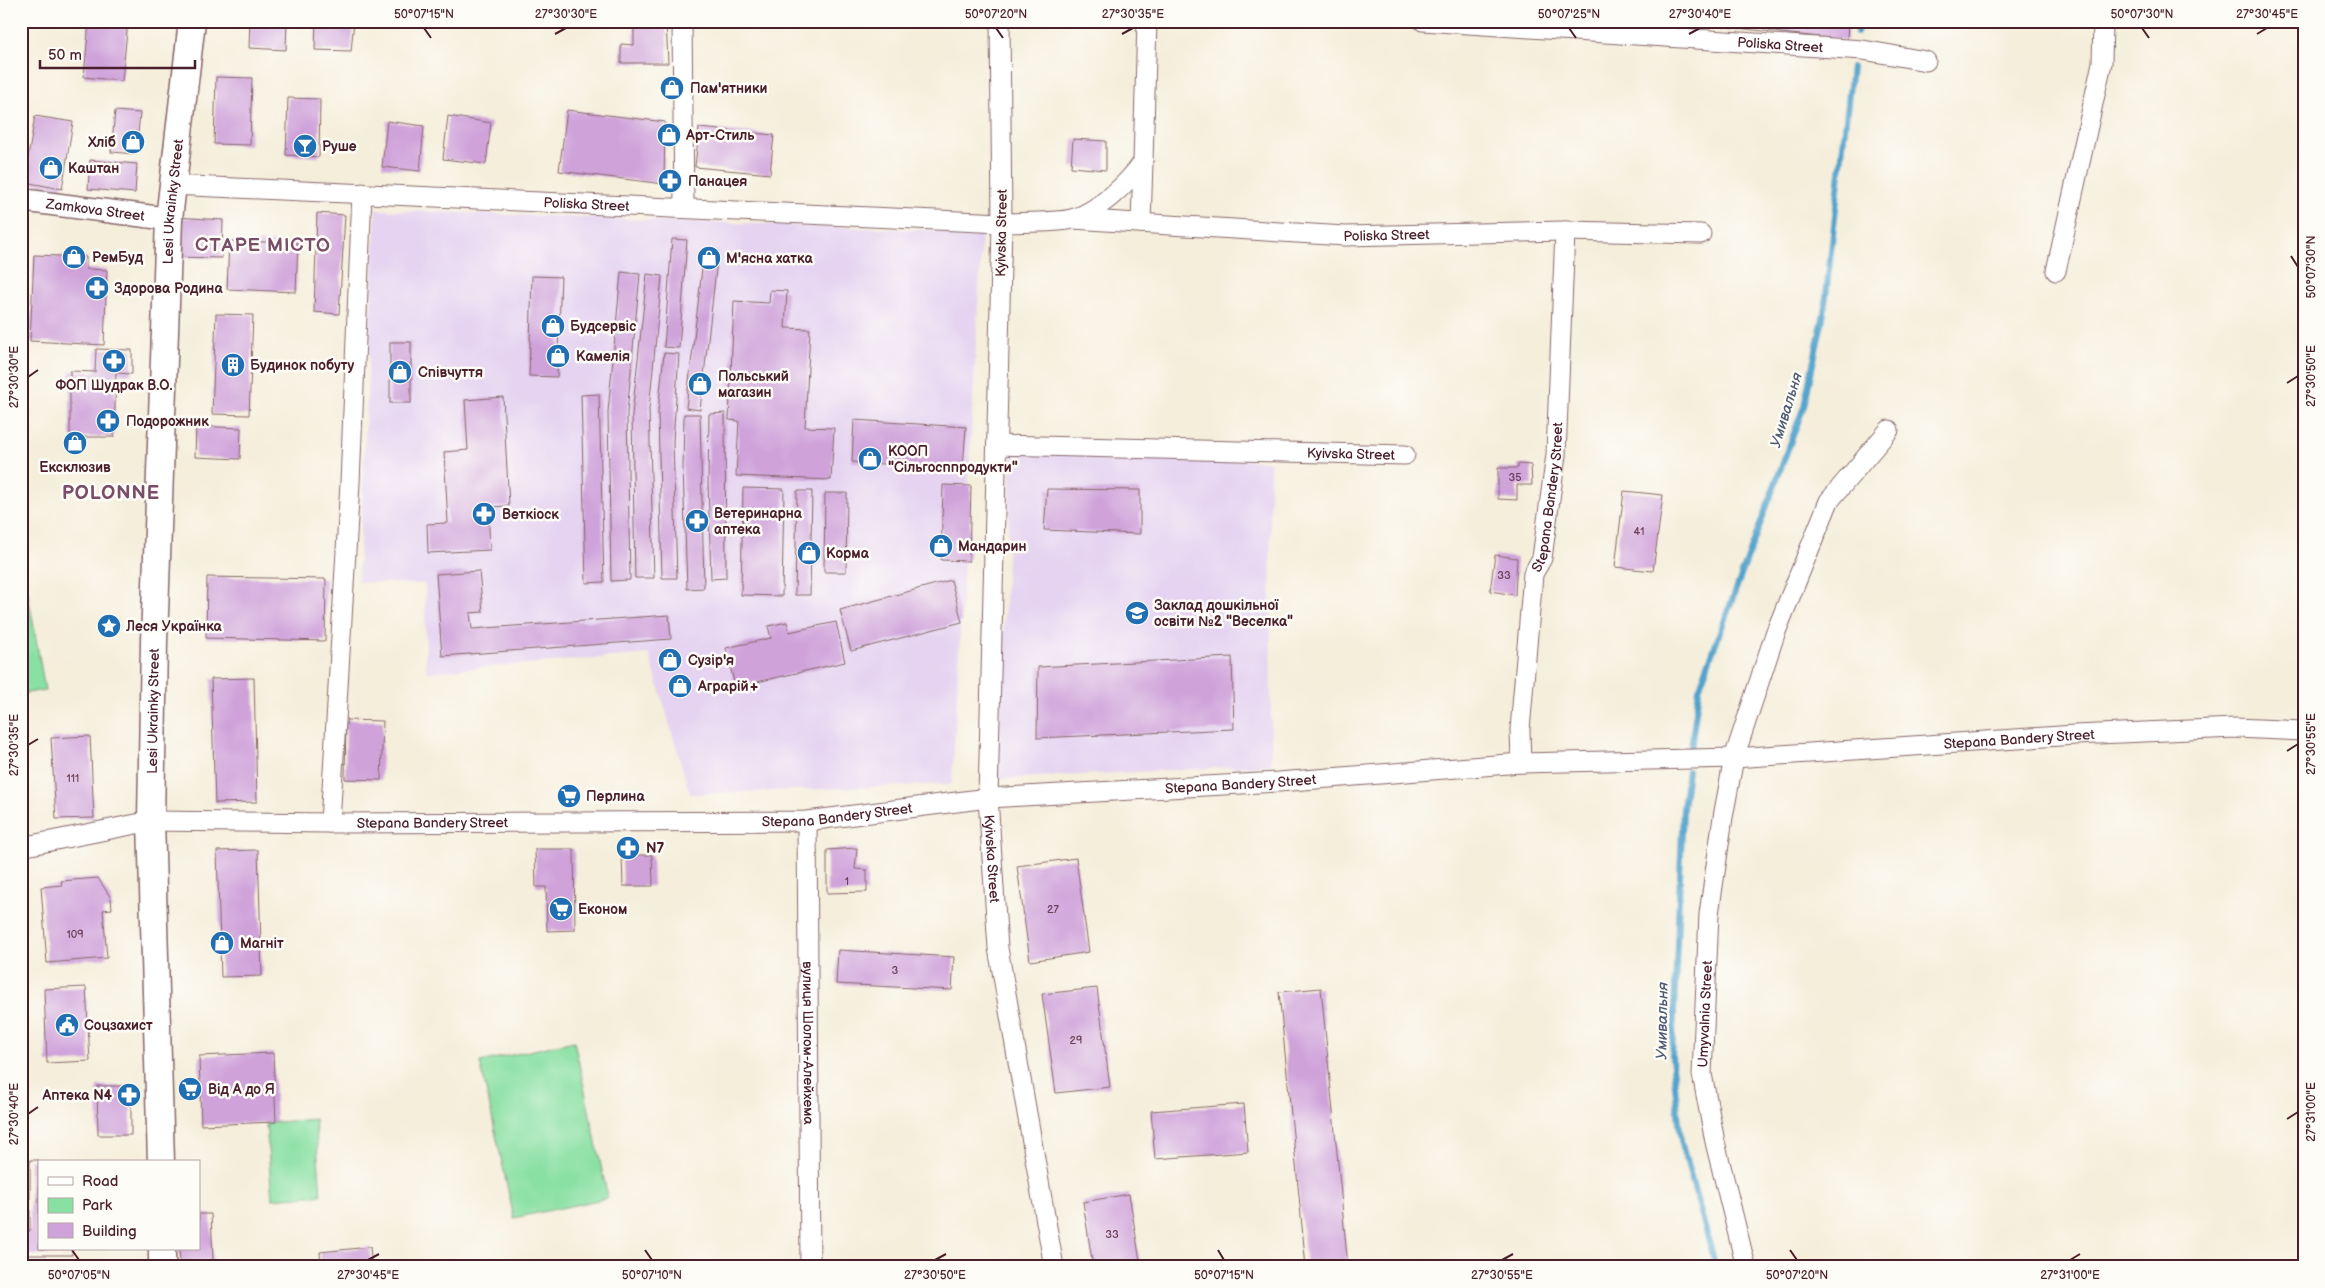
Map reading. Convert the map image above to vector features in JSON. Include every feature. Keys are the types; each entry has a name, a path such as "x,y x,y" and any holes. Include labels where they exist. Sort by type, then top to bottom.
{"main road":[{"name":"Lesi Ukrainky Street","path":"161,1160 151,822 154,641 171,185 192,21"},
{"path":"162,1250 162,1267"}],"street":[{"path":"682,21 684,208"},
{"name":"Kyivska Street","path":"1000,21 1002,223 988,798 998,948 1054,1267"},
{"path":"1141,223 1147,21"},
{"name":"Poliska Street","path":"1423,21 1863,50 1926,62"},
{"path":"2056,272 2102,64 2103,21"},
{"path":"1072,219 1099,205 1131,179 1143,162"},
{"name":"Poliska Street","path":"171,185 1002,223 1072,219 1345,236 1565,231 1701,234"},
{"path":"330,824 350,483 362,193"},
{"name":"Zamkova Street","path":"21,200 169,218"},
{"name":"Stepana Bandery Street","path":"1521,763 1520,730 1533,574 1542,558 1556,455 1565,231"},
{"path":"1734,758 1775,634 1829,501 1889,430"},
{"name":"Kyivska Street","path":"997,445 1405,455"},
{"name":"Stepana Bandery Street","path":"21,847 151,822 330,824 807,821 988,798 1278,782 1521,763 1734,758 2075,735 2235,728 2304,731"},
{"name":"Umyvalnia Street","path":"1734,758 1709,914 1702,1074 1715,1142 1746,1267"},
{"name":"вулиця Шолом-Алейхема","path":"807,821 810,1267"}],"shaded area":[{"path":"376,210 982,232 952,784 690,794 649,654 426,672 425,584 358,582"},
{"name":"Заклад дошкільної освіти №2 \"Веселка\"","path":"1012,451 1270,461 1271,765 997,779"}],"green space":[{"path":"21,554 45,690 21,694"},
{"path":"574,1041 608,1198 514,1218 480,1062"},
{"path":"315,1119 321,1195 272,1199 266,1123"}],"building":[{"path":"89,21 128,21 122,81 84,77"},
{"path":"250,21 287,21 286,50 249,48"},
{"path":"316,21 354,21 351,51 315,50"},
{"path":"634,21 666,21 668,63 621,63 621,44 634,45"},
{"path":"1671,21 1848,21 1847,40"},
{"path":"216,77 252,78 250,145 214,144"},
{"path":"288,98 320,99 319,157 286,155"},
{"path":"567,110 665,122 664,184 559,171"},
{"path":"115,111 140,113 136,154 111,152"},
{"path":"35,116 73,122 62,189 24,182"},
{"path":"448,116 491,123 486,164 443,159"},
{"path":"387,121 424,126 420,171 382,167"},
{"path":"699,128 774,135 770,174 695,167"},
{"path":"1073,139 1106,141 1106,170 1071,167"},
{"path":"90,160 137,164 135,193 88,189"},
{"path":"317,213 345,215 339,314 314,312"},
{"path":"175,217 223,220 222,258 173,257"},
{"path":"672,239 687,240 679,348 664,347"},
{"path":"229,241 298,243 296,292 227,289"},
{"path":"704,251 718,252 700,410 686,408"},
{"path":"34,255 86,257 86,269 107,270 104,345 30,341"},
{"path":"621,272 640,274 627,413 630,580 611,581 608,412"},
{"path":"647,274 662,276 649,409 654,578 635,578 632,415"},
{"path":"532,276 561,277 557,377 529,376"},
{"path":"770,290 787,291 785,328 810,329 805,427 834,428 831,480 736,476 739,421 729,420 734,301 769,303"},
{"name":"Будинок побуту","path":"216,314 253,315 249,415 212,414"},
{"name":"Співчуття","path":"390,342 411,342 411,403 390,403"},
{"path":"96,349 132,350 132,374 116,373 114,437 70,437 70,371 95,372"},
{"path":"664,353 679,354 673,441 677,578 662,578 658,412"},
{"path":"599,394 604,582 586,583 581,395"},
{"path":"503,397 509,506 488,507 490,550 428,553 427,524 448,523 444,452 468,450 465,400"},
{"path":"725,413 726,578 711,579 708,483 709,414"},
{"path":"684,414 700,414 704,588 687,589 683,467"},
{"path":"854,420 966,427 963,469 852,462"},
{"path":"196,426 241,428 240,459 195,457"},
{"path":"1518,464 1531,465 1532,485 1517,485 1517,500 1498,499 1498,468 1518,468"},
{"path":"943,485 971,486 969,561 941,560"},
{"path":"743,488 784,489 782,596 741,595"},
{"path":"1047,489 1140,490 1140,534 1044,530"},
{"path":"797,491 812,491 810,595 795,595"},
{"path":"1624,491 1663,495 1653,571 1615,567"},
{"path":"825,493 847,493 846,572 824,572"},
{"path":"1495,555 1517,558 1515,595 1490,591"},
{"path":"479,571 483,612 470,613 472,629 669,615 671,639 442,656 436,574"},
{"path":"207,577 326,579 325,641 206,638"},
{"path":"951,580 962,622 851,651 840,610"},
{"path":"787,622 789,632 836,622 845,662 735,687 726,648 771,638 768,626"},
{"path":"1232,657 1234,729 1037,738 1038,667"},
{"path":"254,678 257,802 215,803 211,679"},
{"path":"346,720 383,721 381,780 345,779"},
{"path":"90,736 94,818 56,819 51,738"},
{"path":"857,848 855,869 867,870 867,892 827,893 827,850"},
{"name":"Економ","path":"535,849 574,849 575,930 547,931 546,887 536,887"},
{"path":"258,850 262,976 221,977 217,851"},
{"path":"622,855 652,855 653,886 623,886"},
{"path":"1076,858 1089,952 1030,961 1017,866"},
{"path":"98,878 111,898 112,909 103,910 107,958 47,963 41,887 62,885 61,881"},
{"path":"838,950 954,957 952,990 836,984"},
{"name":"Соцзахист","path":"86,987 90,1061 47,1063 44,989"},
{"path":"1097,988 1110,1087 1056,1093 1042,994"},
{"path":"1321,988 1348,1267 1306,1267 1279,992"},
{"path":"273,1053 276,1122 201,1125 199,1056"},
{"path":"97,1086 131,1086 131,1135 98,1135"},
{"path":"1244,1104 1248,1152 1155,1159 1151,1111"},
{"path":"30,1160 38,1160 38,1250 72,1250 72,1255 21,1255 21,1231 30,1231"},
{"path":"1129,1194 1141,1267 1093,1267 1083,1202"},
{"path":"200,1214 211,1214 213,1260 180,1262 179,1250 200,1250"},
{"path":"370,1247 372,1267 321,1267 320,1252"}],"waterway":[{"name":"Умивальня","path":"1857,33 1859,21"},
{"name":"Умивальня","path":"1691,748 1699,689 1804,406 1824,313 1852,67"},
{"name":"Умивальня","path":"1688,771 1683,808 1672,1057 1681,1141 1716,1267"}],"place":[{"name":"Пам'ятники","path":"672,88"},
{"name":"Арт-Стиль","path":"669,135"},
{"name":"Хліб","path":"133,142"},
{"name":"Руше","path":"305,146"},
{"name":"Каштан","path":"51,168"},
{"name":"Панацея","path":"670,181"},
{"name":"РемБуд","path":"74,257"},
{"name":"М'ясна хатка","path":"709,258"},
{"name":"Здорова Родина","path":"97,288"},
{"name":"Будсервіс","path":"553,326"},
{"name":"Камелія","path":"558,356"},
{"name":"ФОП Шудрак В.О.","path":"114,361"},
{"name":"Будинок побуту","path":"233,365"},
{"name":"Співчуття","path":"400,372"},
{"name":"Польський магазин","path":"700,384"},
{"name":"Подорожник","path":"108,421"},
{"name":"Ексклюзив","path":"75,443"},
{"name":"КООП \"Сільгосппродукти\"","path":"870,459"},
{"name":"Веткіоск","path":"484,514"},
{"name":"Ветеринарна аптека","path":"697,521"},
{"name":"Мандарин","path":"941,546"},
{"name":"Корма","path":"809,553"},
{"name":"Заклад дошкільної освіти №2 \"Веселка\"","path":"1137,613"},
{"name":"Леся Українка","path":"109,626"},
{"name":"Сузір'я","path":"670,660"},
{"name":"Аграрій+","path":"680,686"},
{"name":"Перлина","path":"569,796"},
{"name":"N7","path":"628,848"},
{"name":"Економ","path":"561,909"},
{"name":"Магніт","path":"222,943"},
{"name":"Соцзахист","path":"67,1025"},
{"name":"Від А до Я","path":"190,1089"},
{"name":"Аптека N4","path":"129,1095"}],"district":[{"name":"СТАРЕ МІСТО","path":"263,244"},
{"name":"POLONNE","path":"111,492"}]}
